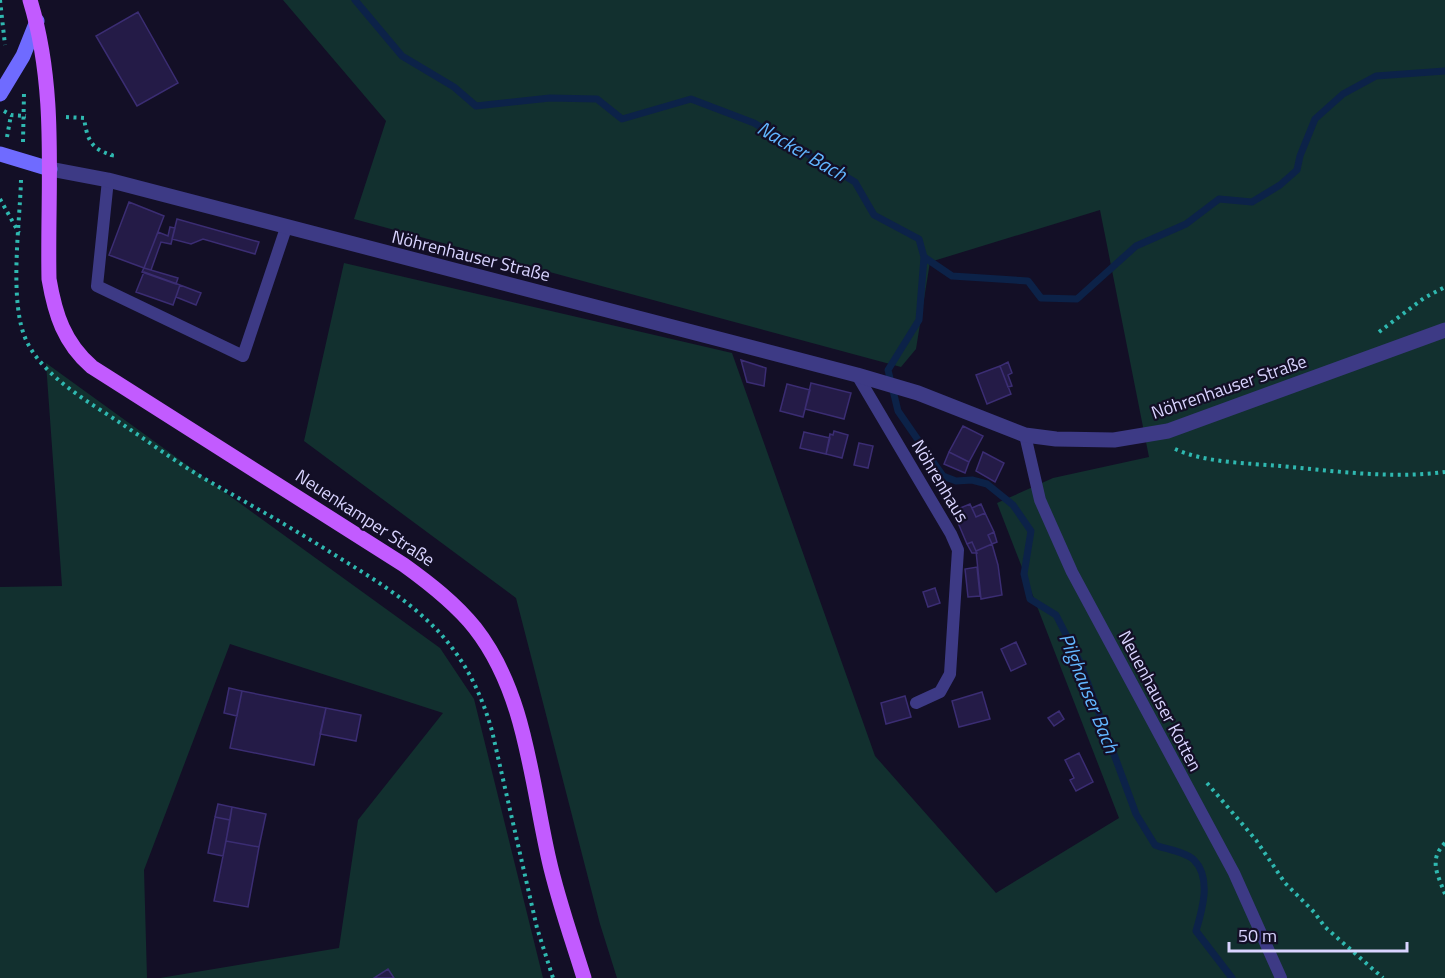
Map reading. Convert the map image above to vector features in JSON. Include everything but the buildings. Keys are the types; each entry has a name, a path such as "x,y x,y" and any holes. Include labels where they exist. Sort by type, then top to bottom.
{"main road":[{"name":"Neuenkamper Straße","path":"30,0 37,21 49,117 49,279 60,324 79,355 92,367 404,565 432,585 461,612 484,640 500,669 515,706 549,862 584,978"},
{"path":"0,94 23,56 37,21"},
{"path":"0,154 22,163 50,169"}],"street":[{"name":"Nöhrenhauser Straße","path":"50,169 108,180 857,375 918,393 1025,435 1056,439 1114,440 1147,436 1201,419 1445,330"}],"lane":[{"path":"108,180 97,286 243,356 286,228"},
{"name":"Nöhrenhaus","path":"857,375 951,534 958,550 950,674 940,692 916,703"},
{"name":"Neuenhauser Kotten","path":"1025,435 1040,500 1072,572 1234,873 1281,978"}],"path":[{"path":"0,0 5,50"},
{"path":"24,92 17,291 19,314 27,341 44,367 109,416 203,478 288,526 393,592 416,609 454,651 469,672 489,722 537,928 553,978"},
{"path":"12,115 84,118 87,139 99,152 112,155 108,180"},
{"path":"0,199 20,233"},
{"path":"1147,436 1187,454 1256,464 1398,477 1445,472"},
{"path":"1203,777 1256,840 1285,883 1325,927 1383,978"},
{"path":"1445,843 1437,853 1435,861 1445,894"}],"green space":[{"path":"283,0 1445,0 1445,978 617,978 600,924 516,598 304,441 344,263 732,353 875,756 996,893 1119,818 997,503 1053,478 1149,457 1100,210 930,262 916,349 901,367 354,219 386,121"},
{"path":"46,363 440,648 474,699 543,978 160,978 339,948 358,820 443,713 230,644 144,870 147,978 0,978 0,587 62,586"}],"waterway":[{"name":"Nacker Bach","path":"355,0 402,56 454,87 476,106 550,98 597,99 622,119 691,99 754,123 855,182 874,215 919,239 924,257 952,276 1028,281 1041,298 1077,299 1136,246 1186,224 1219,199 1252,202 1280,185 1297,170 1300,156 1315,119 1343,94 1376,76 1445,71"},
{"name":"Pilghauser Bach","path":"924,257 919,320 888,370 898,411 943,476 956,481 972,480 987,484 1013,505 1031,531 1024,574 1030,599 1056,615 1080,662 1136,814 1155,845 1186,855 1200,867 1204,895 1196,931 1232,978"}]}
